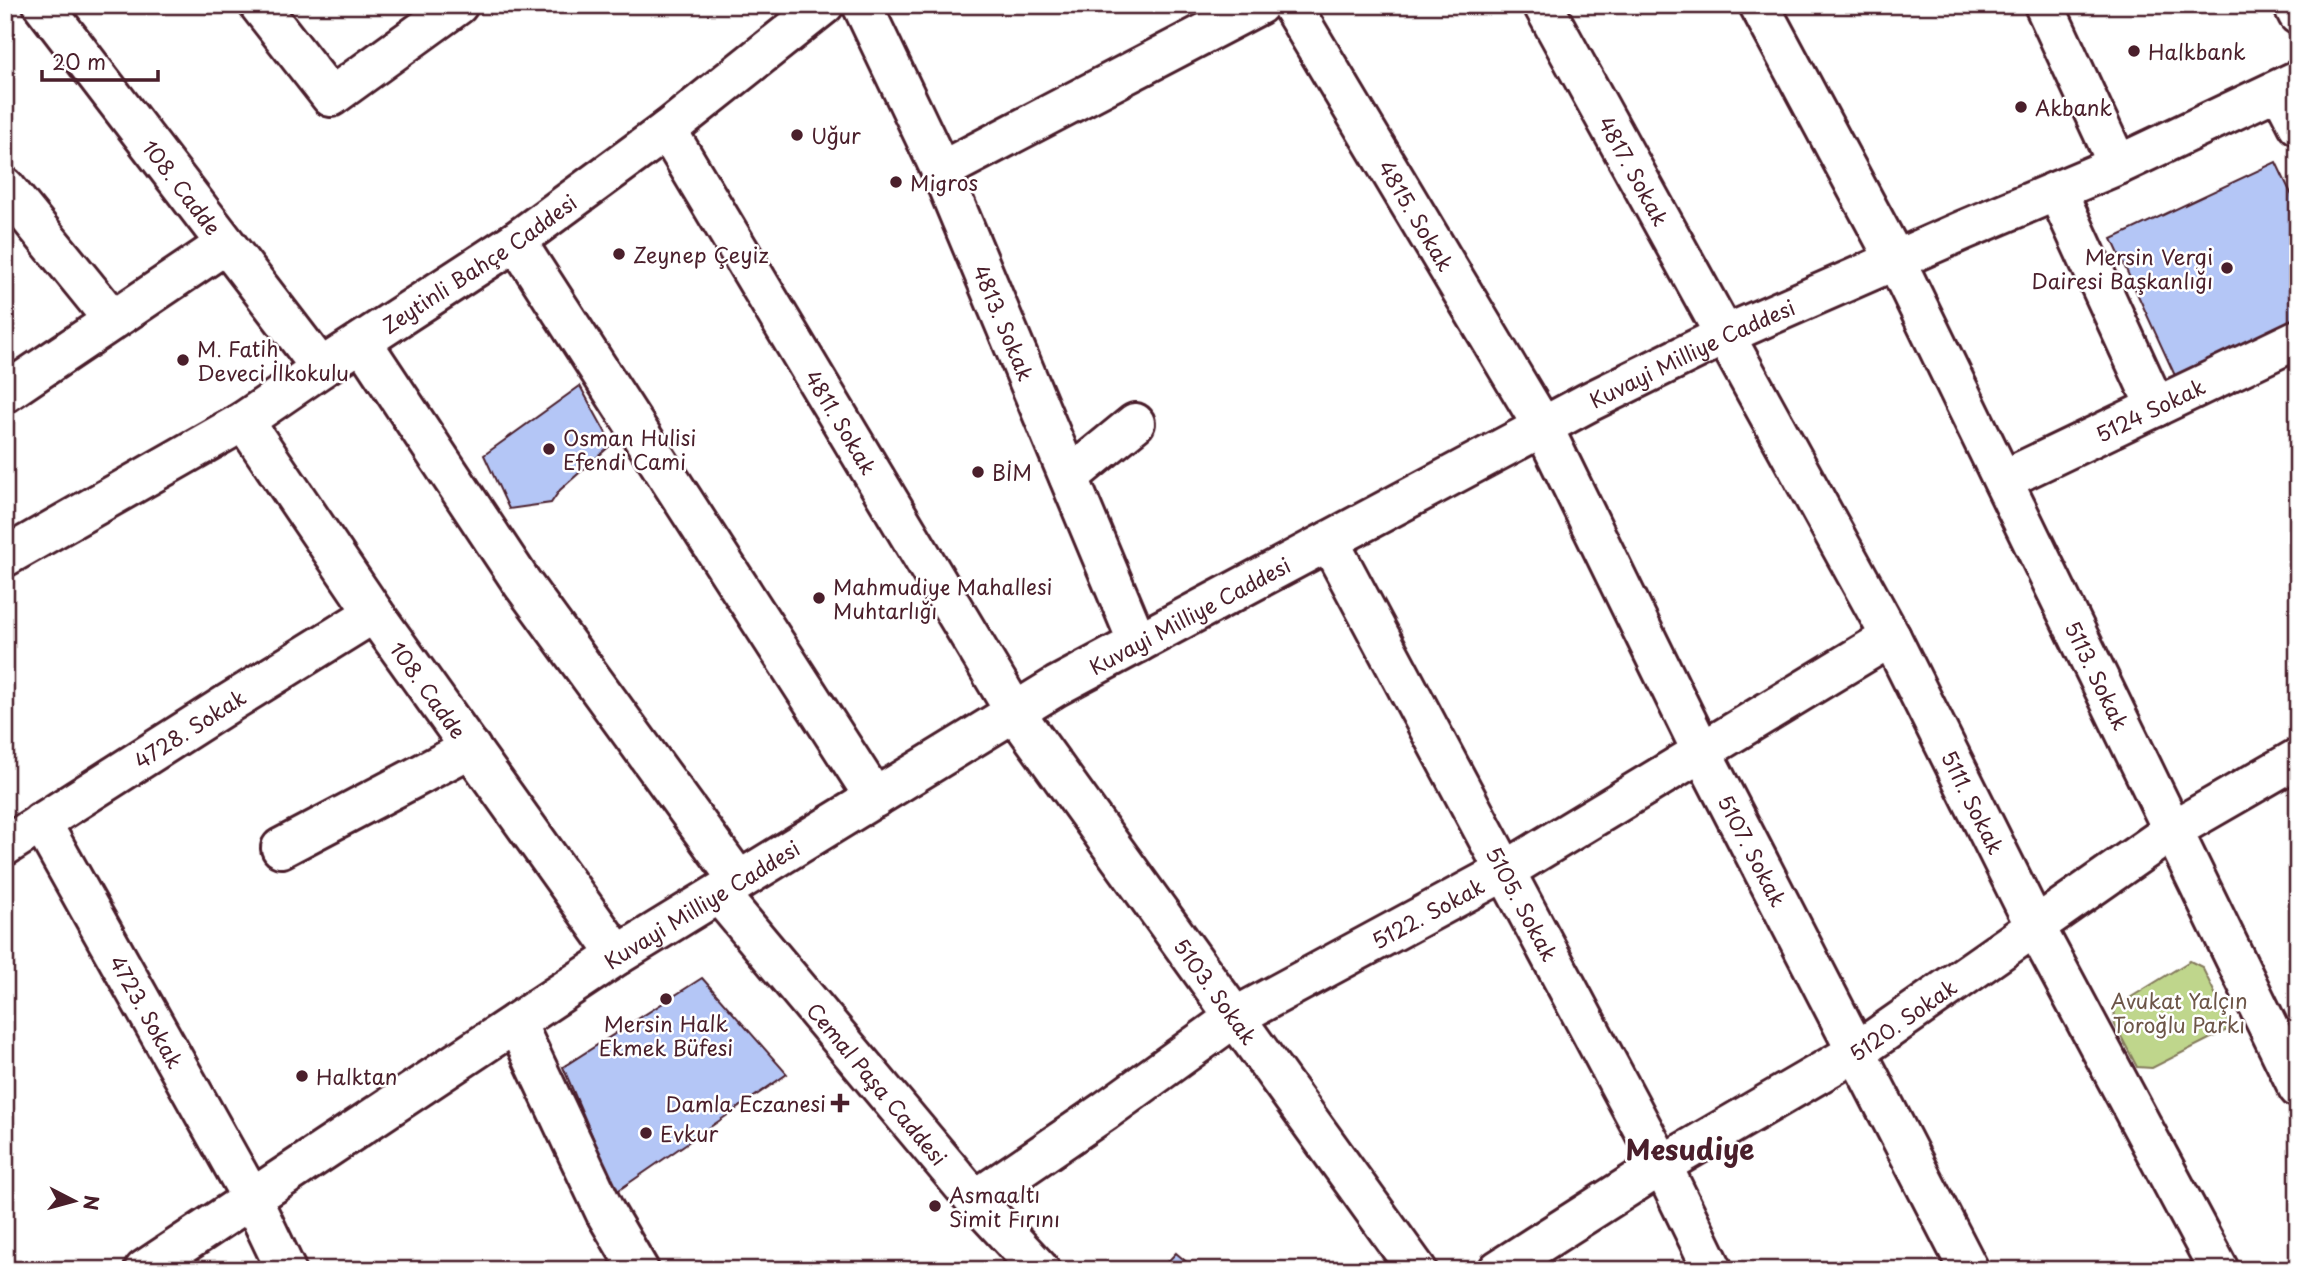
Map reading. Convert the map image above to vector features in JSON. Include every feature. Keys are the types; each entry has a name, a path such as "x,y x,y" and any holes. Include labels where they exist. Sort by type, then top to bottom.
{"street":[{"path":"259,5 331,97 458,5"},
{"name":"Zeytinli Bahçe Caddesi","path":"5,557 244,421 516,242 667,130 824,5"},
{"name":"4813. Sokak","path":"862,5 941,171 1138,643"},
{"path":"941,171 1259,5"},
{"name":"4815. Sokak","path":"1290,5 1543,427"},
{"name":"4817. Sokak","path":"1543,5 1726,335"},
{"name":"5113. Sokak","path":"1759,5 1896,261 2172,831 2295,1075"},
{"path":"2045,5 2118,165"},
{"path":"2293,5 2298,15"},
{"name":"108. Cadde","path":"59,11 226,244 321,368"},
{"path":"2289,85 2298,125"},
{"name":"Kuvayi Milliye Caddesi","path":"144,1270 618,955 1057,686 1543,427 1726,335 2118,165 2289,85"},
{"name":"4811. Sokak","path":"667,130 1015,712"},
{"path":"5,187 113,320"},
{"path":"2057,191 2156,407"},
{"path":"516,242 875,798"},
{"path":"5,393 226,244"},
{"name":"5111. Sokak","path":"1726,335 1891,637 2036,928 2219,1270"},
{"name":"5124 Sokak","path":"2003,480 2298,340"},
{"name":"Cemal Paşa Caddesi","path":"362,342 729,888 975,1200 1040,1270"},
{"name":"108. Cadde","path":"244,421 374,613 618,955"},
{"path":"1069,477 1135,423"},
{"name":"5107. Sokak","path":"1543,427 1702,752 1969,1270"},
{"name":"5105. Sokak","path":"1329,541 1661,1165 1713,1270"},
{"name":"4728. Sokak","path":"5,846 374,613"},
{"name":"5122. Sokak","path":"975,1200 1235,1017 1505,872 1891,637"},
{"name":"5103. Sokak","path":"1015,712 1417,1270"},
{"path":"281,848 471,748"},
{"name":"5120. Sokak","path":"1498,1270 1661,1165 1856,1052 2172,831 2298,758"},
{"name":"4723. Sokak","path":"41,822 252,1199 286,1270"},
{"path":"516,1023 605,1213 639,1270"}],"green space":[{"name":"Avukat Yalçın Toroğlu Parkı","path":"2190,961 2202,967 2229,1022 2227,1030 2152,1068 2137,1067 2114,1023 2115,1007"}],"building":[{"name":"Mersin Vergi Dairesi Başkanlığı","path":"2276,162 2298,208 2298,324 2177,380 2112,239"},
{"name":"Osman Hulisi Efendi Cami","path":"580,386 612,444 560,490 551,503 509,509 484,455"},
{"name":"Evkur","path":"702,978 787,1074 616,1192 563,1067"},
{"path":"1176,1253 1196,1270 1160,1270"}],"place":[{"name":"Halkbank","path":"2134,51"},
{"name":"Akbank","path":"2021,107"},
{"name":"Uğur","path":"797,135"},
{"name":"Migros","path":"896,182"},
{"name":"Zeynep Çeyiz","path":"619,254"},
{"name":"Mersin Vergi Dairesi Başkanlığı","path":"2227,268"},
{"name":"M. Fatih Deveci İlkokulu","path":"183,360"},
{"name":"Osman Hulisi Efendi Cami","path":"549,449"},
{"name":"BİM","path":"978,472"},
{"name":"Mahmudiye Mahallesi Muhtarlığı","path":"819,598"},
{"name":"Mersin Halk Ekmek Büfesi","path":"666,999"},
{"name":"Halktan","path":"302,1076"},
{"name":"Damla Eczanesi","path":"840,1103"},
{"name":"Evkur","path":"646,1133"},
{"name":"Asmaaltı Simit Fırını","path":"935,1206"}],"district":[{"name":"Mesudiye","path":"1690,1148"}]}
